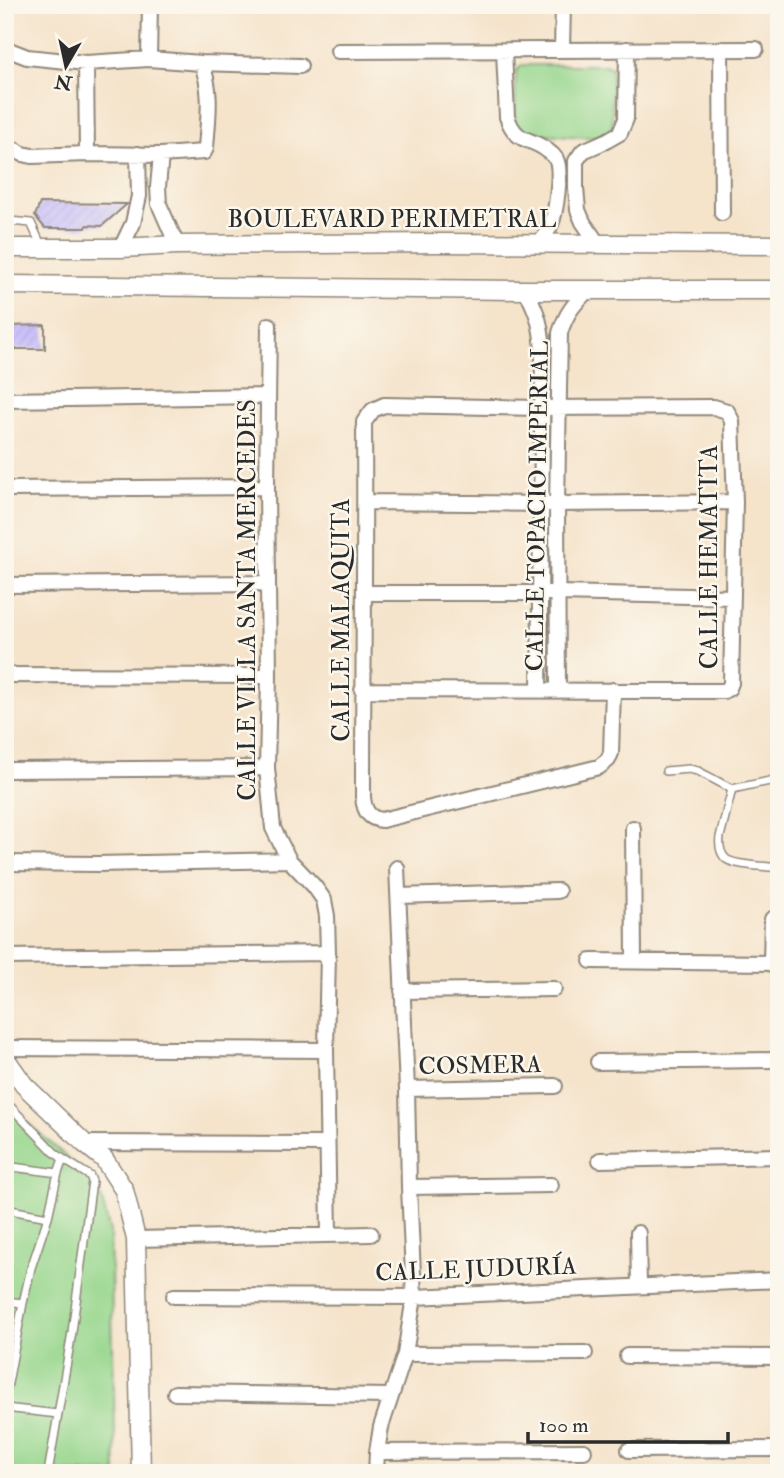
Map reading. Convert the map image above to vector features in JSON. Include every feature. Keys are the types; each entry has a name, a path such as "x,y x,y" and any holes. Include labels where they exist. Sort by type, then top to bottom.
{"street":[{"path":"149,59 150,5"},
{"path":"562,50 563,5"},
{"path":"598,244 578,210 576,161 583,151 620,133 626,119 627,49"},
{"path":"721,49 722,213"},
{"path":"338,51 756,49"},
{"path":"9,50 32,58 86,63 149,59 300,65"},
{"path":"504,51 511,128 521,138 547,150 556,160 558,169 555,212 551,226 540,244"},
{"path":"86,63 87,154"},
{"path":"11,148 32,156 204,152 209,88 201,63"},
{"path":"121,248 133,223 139,196 138,154"},
{"path":"161,155 159,204 177,244"},
{"path":"557,187 576,188"},
{"path":"139,196 158,195"},
{"name":"BOULEVARD PERIMETRAL","path":"5,246 121,248 177,244 779,245"},
{"path":"5,285 779,290"},
{"name":"CALLE TOPACIO IMPERIAL","path":"526,290 537,312 542,333 539,690"},
{"name":"CALLE TOPACIO IMPERIAL","path":"558,690 560,333 565,317 588,290"},
{"name":"CALLE VILLA SANTA MERCEDES","path":"269,325 267,768 273,828 289,860 324,900 327,916 329,1236"},
{"path":"542,333 560,333"},
{"path":"542,364 559,364"},
{"path":"5,400 268,396"},
{"name":"CALLE MALAQUITA","path":"542,408 384,405 373,410 364,422 364,806 370,816 382,820 598,767 608,760 611,753 613,690"},
{"name":"CALLE HEMATITA","path":"559,408 714,407 727,411 732,421 733,597 729,688 724,691 613,690"},
{"path":"542,408 559,408"},
{"path":"5,489 267,487"},
{"path":"365,502 734,502"},
{"path":"5,585 268,583"},
{"path":"364,593 558,593 733,597"},
{"path":"5,675 268,676"},
{"path":"362,690 613,690"},
{"path":"5,770 267,768"},
{"path":"633,828 634,960"},
{"path":"5,863 289,860"},
{"path":"376,1473 381,1427 405,1354 414,1297 397,868"},
{"path":"400,896 558,891"},
{"path":"591,961 775,964 772,919"},
{"path":"5,957 328,953"},
{"path":"402,991 554,989"},
{"path":"5,1048 326,1050"},
{"path":"5,1058 24,1085 104,1159 124,1190 136,1239 141,1473"},
{"path":"598,1062 779,1060"},
{"name":"COSMERA","path":"407,1089 555,1086"},
{"path":"84,1143 327,1144"},
{"path":"600,1160 779,1156"},
{"path":"408,1187 551,1185"},
{"path":"638,1233 639,1286"},
{"path":"136,1239 371,1234"},
{"name":"CALLE JUDURÍA","path":"174,1296 414,1297 779,1280"},
{"path":"405,1354 585,1353"},
{"path":"627,1356 779,1357"},
{"path":"176,1393 390,1396"},
{"path":"629,1450 779,1449"},
{"path":"377,1452 584,1451"}],"lane":[{"path":"5,246 9,221 31,223 43,248"},
{"path":"666,771 698,771 732,789 779,779"},
{"path":"732,789 720,837 721,851 734,863 779,868"},
{"path":"5,1101 63,1159 90,1176 92,1181 72,1332 48,1473"},
{"path":"5,1399 31,1268 63,1159"},
{"path":"5,1166 58,1173"},
{"path":"5,1209 48,1217"},
{"path":"5,1301 23,1303"},
{"path":"5,1408 58,1414"}],"green space":[{"path":"522,65 605,65 612,68 612,128 605,135 594,138 519,132 515,126 516,71"},
{"path":"5,1103 90,1178 101,1196 110,1232 116,1473 5,1473"}],"building":[{"path":"40,203 127,204 102,226 45,228 35,216"},
{"path":"45,325 45,349 9,349 9,326"}]}
